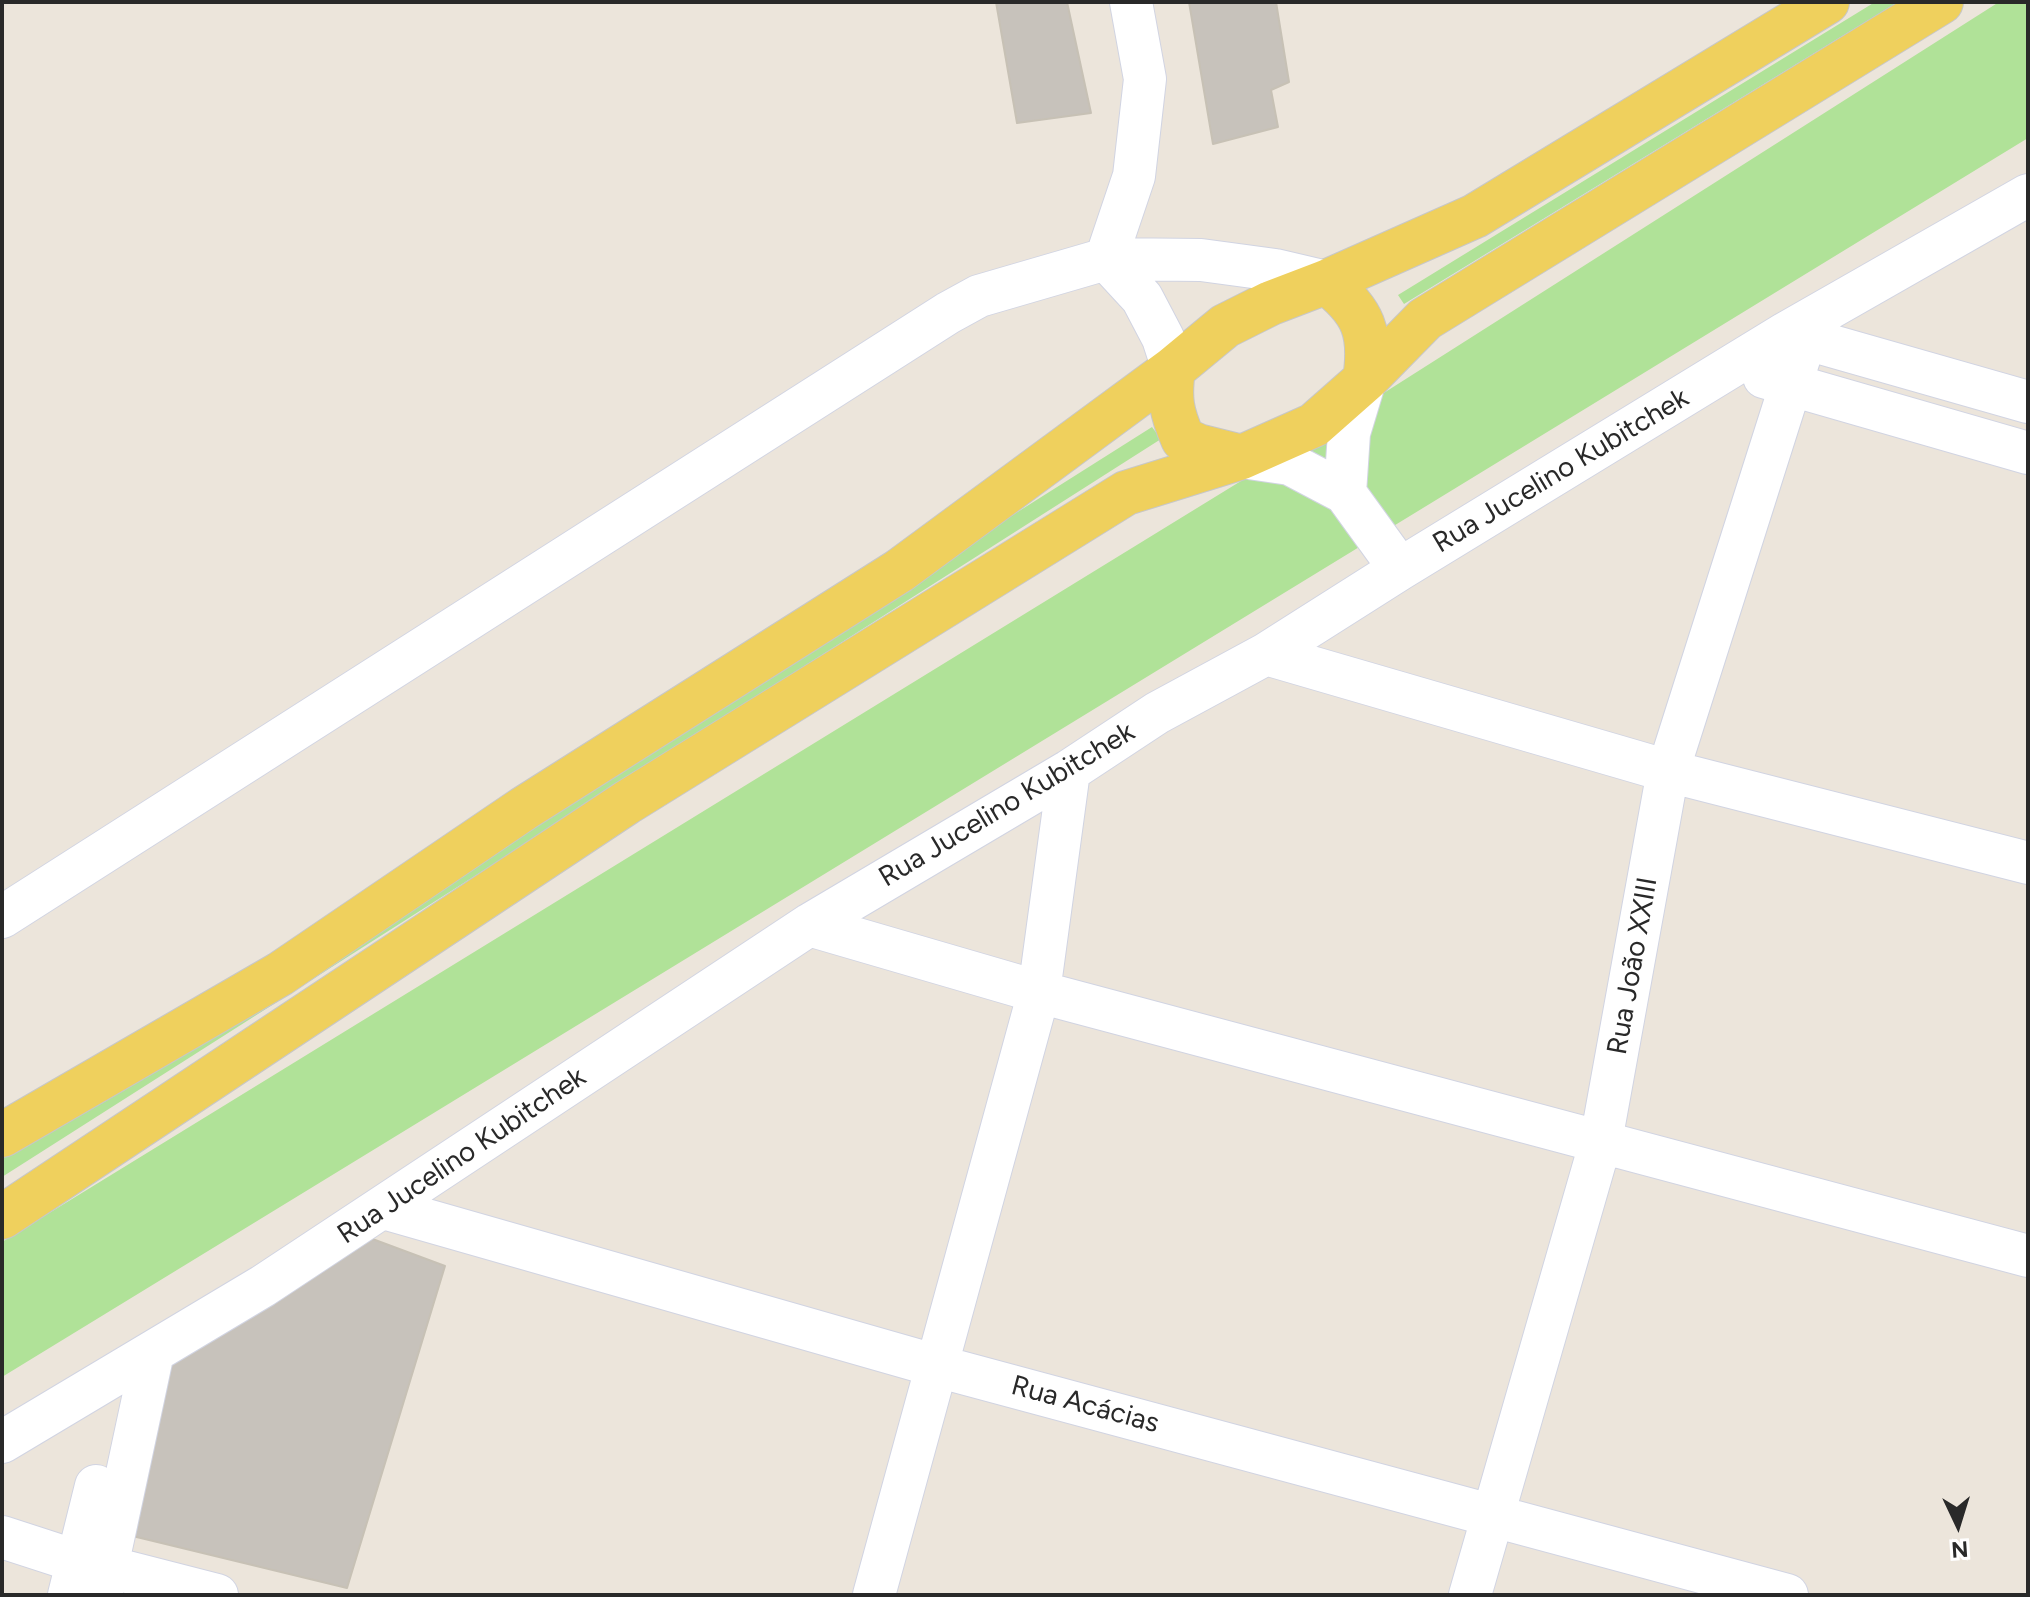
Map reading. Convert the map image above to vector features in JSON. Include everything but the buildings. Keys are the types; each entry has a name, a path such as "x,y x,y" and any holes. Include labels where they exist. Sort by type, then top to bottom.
{"main road":[{"path":"2,1135 280,974 523,809 899,571 1173,369 1225,326 1271,303 1475,216 1827,2"},
{"path":"2,1217 626,803 1126,493 1242,457 1314,425 1365,380 1425,319 1941,2"},
{"path":"1326,282 1348,299 1365,329 1368,357 1365,380"},
{"path":"1173,369 1169,394 1172,415 1183,439 1242,457"}],"street":[{"path":"1106,259 1134,176 1145,79 1131,2"},
{"name":"Rua Jucelino Kubitchek","path":"2,1442 384,1208 809,925 1069,771 1157,713 1266,654 1732,367 1796,337 2028,195"},
{"path":"1106,259 1142,298 1163,338 1173,369"},
{"path":"2,917 979,296 1106,259 1201,260 1275,270 1326,282"},
{"path":"1796,337 2028,402"},
{"name":"Rua João XXIII","path":"1470,1595 1601,1141 1668,771 1791,386 1796,337"},
{"path":"1732,367 2028,453"},
{"path":"1345,493 1349,433 1365,380"},
{"path":"1242,457 1290,464 1345,493 1400,569"},
{"path":"1266,654 1668,771 2028,863"},
{"path":"874,1595 1039,992 1069,771"},
{"path":"809,925 1039,992 2028,1256"},
{"name":"Rua Acácias","path":"384,1208 937,1366 1787,1595"},
{"path":"89,1580 137,1362"},
{"path":"2,1537 89,1580 217,1595"}],"green space":[{"path":"1875,2 1898,2 1404,304 1398,295"},
{"path":"1999,2 2028,2 2028,138 2,1377 2,1242 1368,403"},
{"path":"1152,427 1161,439 2,1177 2,1154"}]}
